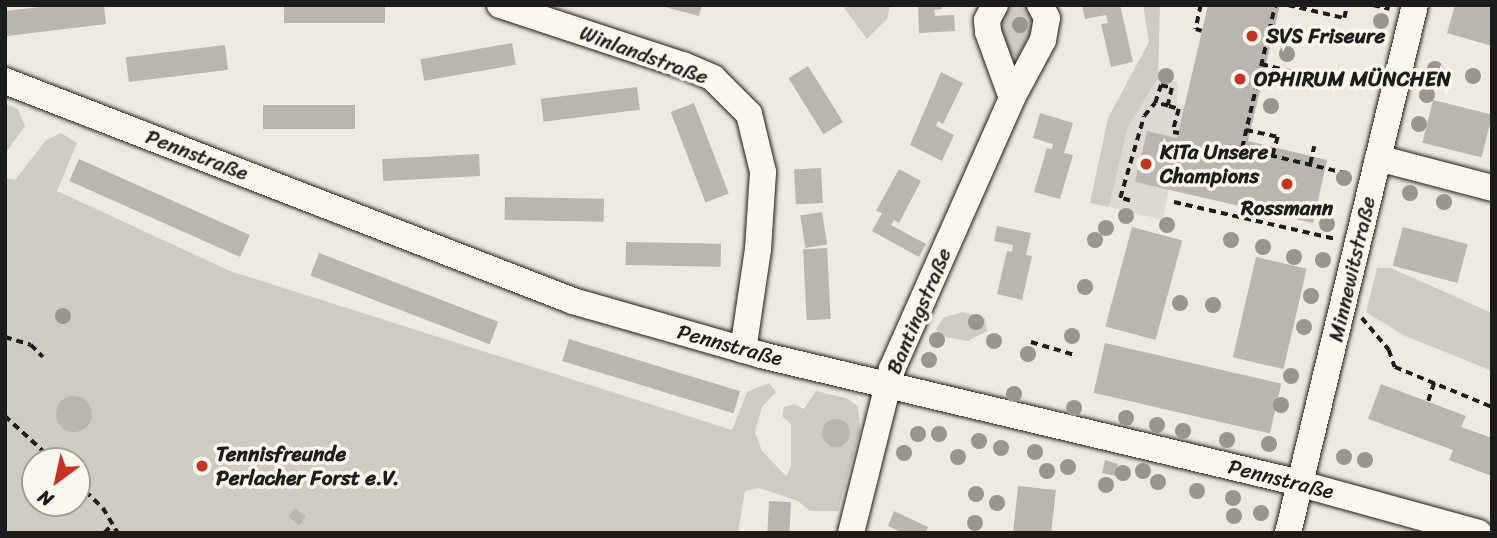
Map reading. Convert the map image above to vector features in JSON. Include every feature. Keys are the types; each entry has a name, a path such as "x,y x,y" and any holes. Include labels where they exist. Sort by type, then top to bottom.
{"street":[{"name":"Winlandstraße","path":"500,5 684,65 713,78 749,114 763,172 758,249 743,350"},
{"path":"995,5 988,32 1012,98"},
{"name":"Bantingstraße","path":"851,533 887,386 1012,98 1048,29 1040,5"},
{"name":"Minnewitstraße","path":"1288,533 1378,158 1403,7"},
{"name":"Pennstraße","path":"5,81 573,301 743,350 1300,483 1479,533"},
{"path":"1378,158 1492,188"}],"path":[{"path":"1201,5 1196,29 1202,30"},
{"path":"1242,148 1275,5"},
{"path":"1288,5 1308,7 1344,18 1347,5"},
{"path":"1373,5 1403,7"},
{"path":"1261,64 1293,72"},
{"path":"1130,201 1120,198 1144,116 1155,103 1161,85 1170,87 1168,106"},
{"path":"1155,103 1179,109 1173,132 1179,133"},
{"path":"1246,130 1278,137 1273,156"},
{"path":"1310,164 1314,146"},
{"path":"1236,147 1354,175"},
{"path":"1174,202 1357,244"},
{"path":"1361,318 1368,320 1389,350 1395,367 1492,408"},
{"path":"5,337 31,345 43,357"},
{"path":"1031,342 1075,355"},
{"path":"1428,401 1434,383"},
{"path":"5,416 39,447"},
{"path":"91,496 103,508 118,533"},
{"path":"104,533 112,525"}],"shaded area":[{"path":"842,5 890,5 887,19 867,39"},
{"path":"1013,5 1029,7 1038,19 1018,58 1009,53 999,21"},
{"path":"1143,5 1160,5 1158,78 1128,127 1109,207 1090,203 1108,118 1149,42"},
{"name":"KiTa Unsere Champions","path":"1158,78 1178,82 1177,104 1185,106 1163,220 1109,207 1128,127"},
{"path":"5,104 18,109 25,126 5,154"},
{"path":"61,133 77,143 57,191 230,271 732,430 747,392 769,383 776,392 762,407 755,432 762,451 786,476 791,466 791,424 782,416 784,407 794,404 804,409 816,391 846,398 858,406 860,431 838,511 810,511 798,501 759,488 745,491 738,533 5,533 5,178 15,180 46,140"},
{"path":"1377,268 1391,268 1492,313 1492,371 1403,335 1366,312"},
{"path":"962,312 985,318 987,331 968,341 939,336 936,329 943,318"}],"building":[{"path":"57,5 104,5 106,24 7,36 5,11"},
{"path":"284,5 385,5 385,23 284,23"},
{"path":"657,5 702,5 699,16"},
{"path":"918,5 942,5 942,9 934,10 935,16 954,15 955,31 919,33"},
{"path":"1082,5 1120,5 1133,62 1111,67 1101,24 1108,23 1106,15 1085,19"},
{"path":"1208,5 1280,5 1248,141 1327,160 1313,223 1135,182 1147,131 1177,138"},
{"path":"1455,5 1492,5 1492,46 1447,33"},
{"path":"512,43 516,65 424,81 420,59"},
{"path":"225,45 228,70 129,82 126,57"},
{"path":"808,66 843,122 823,134 788,78"},
{"path":"941,72 963,83 943,124 938,121 936,126 954,135 942,161 910,145"},
{"path":"637,87 640,110 544,122 541,99"},
{"path":"1433,100 1492,115 1482,157 1422,143"},
{"path":"694,103 729,194 705,203 671,112"},
{"path":"263,105 355,105 355,129 263,129"},
{"path":"1040,113 1073,123 1064,153 1073,155 1060,199 1034,192 1047,148 1052,149 1053,144 1033,138"},
{"path":"479,154 480,176 383,181 382,159"},
{"path":"79,159 250,235 240,257 69,181"},
{"path":"821,168 823,203 796,204 794,169"},
{"path":"899,169 921,181 899,223 894,220 891,225 926,244 919,257 872,231 882,213 876,211"},
{"path":"505,197 604,199 604,222 505,220"},
{"path":"822,212 827,245 805,248 800,215"},
{"path":"997,226 1031,233 1026,255 1032,256 1022,300 997,294 1007,251 1012,252 1013,245 994,241"},
{"path":"1132,227 1182,240 1156,340 1105,326"},
{"path":"1403,227 1468,244 1457,283 1393,266"},
{"path":"626,242 721,244 721,267 626,265"},
{"path":"827,248 831,319 807,320 803,249"},
{"path":"319,253 498,322 490,344 310,275"},
{"path":"1256,257 1307,269 1283,369 1233,357"},
{"path":"569,339 740,391 733,413 562,361"},
{"path":"1105,343 1281,384 1270,433 1094,393"},
{"path":"1381,384 1466,416 1461,427 1492,438 1492,476 1449,460 1453,450 1368,419"},
{"path":"74,396 87,401 92,414 87,427 74,432 61,427 56,414 61,401"},
{"path":"836,419 846,423 850,433 846,443 836,447 826,443 822,433 826,423"},
{"path":"1105,460 1118,464 1116,476 1102,473"},
{"path":"1018,486 1056,490 1051,533 1013,533"},
{"path":"769,501 791,502 789,533 767,533"},
{"path":"295,508 306,517 299,525 288,517"},
{"path":"894,511 928,527 925,533 903,533 888,526"}],"place":[{"name":"SVS Friseure","path":"1252,36"},
{"name":"OPHIRUM MÜNCHEN","path":"1240,79"},
{"name":"KiTa Unsere Champions","path":"1146,164"},
{"name":"Rossmann","path":"1287,184"},
{"name":"Tennisfreunde Perlacher Forst e.V.","path":"202,466"}]}
